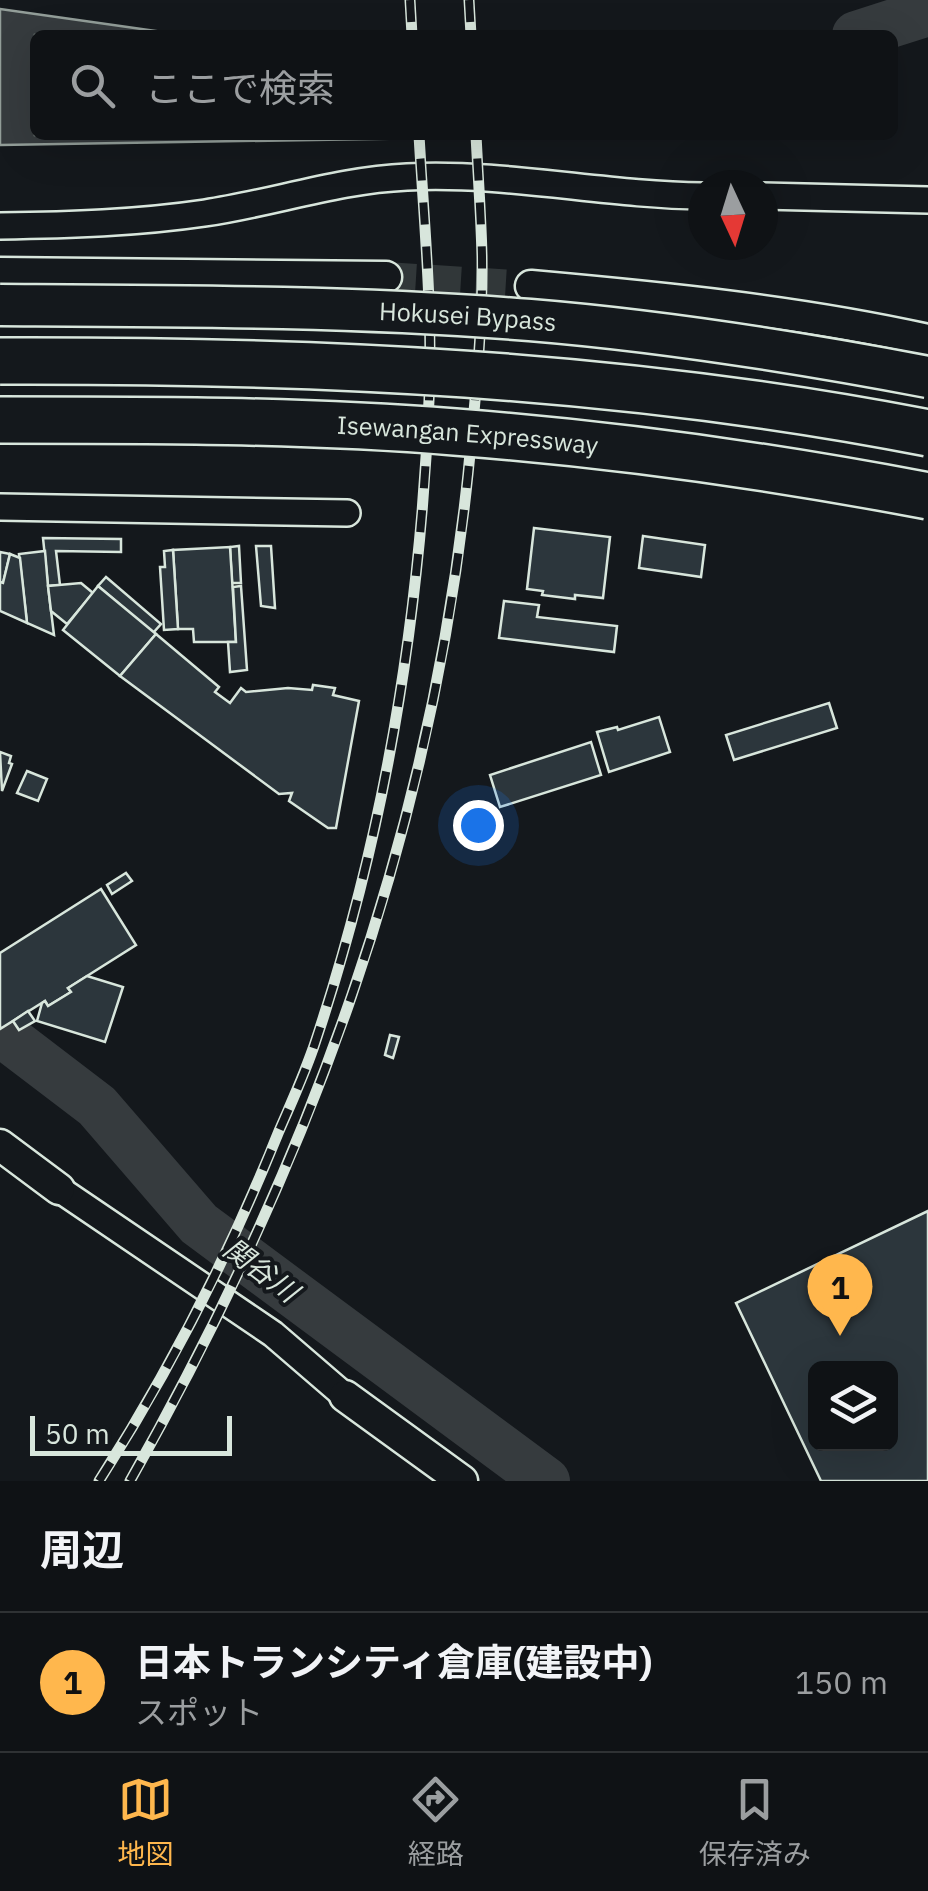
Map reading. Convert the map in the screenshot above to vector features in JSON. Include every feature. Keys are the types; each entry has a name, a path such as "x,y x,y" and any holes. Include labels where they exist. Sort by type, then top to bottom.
{"highway":[{"name":"Hokusei Bypass","path":"0,306 273,309 528,320 662,333 928,377"},
{"path":"0,361 288,363 456,372 660,390 806,409 928,432"},
{"name":"Isewangan Expressway","path":"0,420 287,423 453,432 646,450 808,473 928,496"}],"street":[{"path":"0,226 112,224 207,213 370,180 407,177 473,177 688,195"},
{"path":"778,196 928,200"},
{"path":"0,273 386,277"},
{"path":"530,286 805,316 928,340"},
{"path":"0,507 347,513"},
{"path":"0,1145 272,1334 345,1396 462,1481"}],"shaded area":[{"path":"0,9 149,30 30,30 30,140 310,140 0,145"}],"building":[{"path":"534,528 610,537 603,598 575,595 575,599 527,589"},
{"path":"643,536 705,545 701,577 639,568"},
{"path":"43,538 121,539 121,552 56,551 60,585 48,586"},
{"path":"239,546 241,583 232,583 230,547"},
{"path":"256,546 271,546 275,608 261,606"},
{"path":"230,547 236,642 194,642 193,629 178,629 173,550"},
{"path":"173,550 178,629 164,630 160,567 165,567 164,551"},
{"path":"45,551 54,635 27,623 19,554"},
{"path":"0,552 10,554 3,583 0,582"},
{"path":"10,554 20,558 27,623 0,611 0,582 3,583"},
{"path":"106,577 161,624 153,633 98,586"},
{"path":"81,583 93,593 67,624 51,611 48,586"},
{"path":"98,586 156,634 120,676 63,630"},
{"path":"241,586 247,670 230,672 228,642 236,642 233,587"},
{"path":"504,601 539,605 537,617 617,626 614,652 499,638"},
{"path":"156,634 219,687 215,692 230,703 241,688 246,692 312,690 313,685 335,688 333,695 359,701 336,828 328,828 289,801 292,793 279,794 120,676"},
{"path":"829,703 837,728 734,760 726,735"},
{"path":"659,717 670,752 609,772 597,732"},
{"path":"591,742 601,775 500,807 490,775"},
{"path":"0,752 11,756 12,764 2,791"},
{"path":"27,771 47,779 38,801 17,793"},
{"path":"126,873 132,881 112,894 107,885"},
{"path":"101,889 136,945 68,988 71,992 48,1006 45,1001 0,1029 0,953"},
{"path":"87,976 123,987 105,1042 37,1021 42,1003 45,1001 48,1006"},
{"path":"28,1011 35,1021 19,1030 13,1021"},
{"path":"390,1035 399,1037 393,1058 385,1055"},
{"path":"928,1211 928,1481 821,1481 736,1303"}],"waterway":[{"path":"872,30 928,12"},
{"name":"関谷川","path":"0,1032 97,1106 199,1224 546,1481"}],"tunnel":[{"path":"386,277 531,286"}],"railway":[{"path":"410,0 412,30"},
{"path":"469,0 471,30"},
{"path":"99,1481 174,1354 260,1177 312,1052 362,883 395,724 424,481 430,334 419,140"},
{"path":"130,1481 253,1241 306,1119 352,995 392,869 424,740 450,609 468,474 482,283 476,140"}],"place":[{"name":"日本トランシティ倉庫(建設中)","path":"840,1336"}]}
